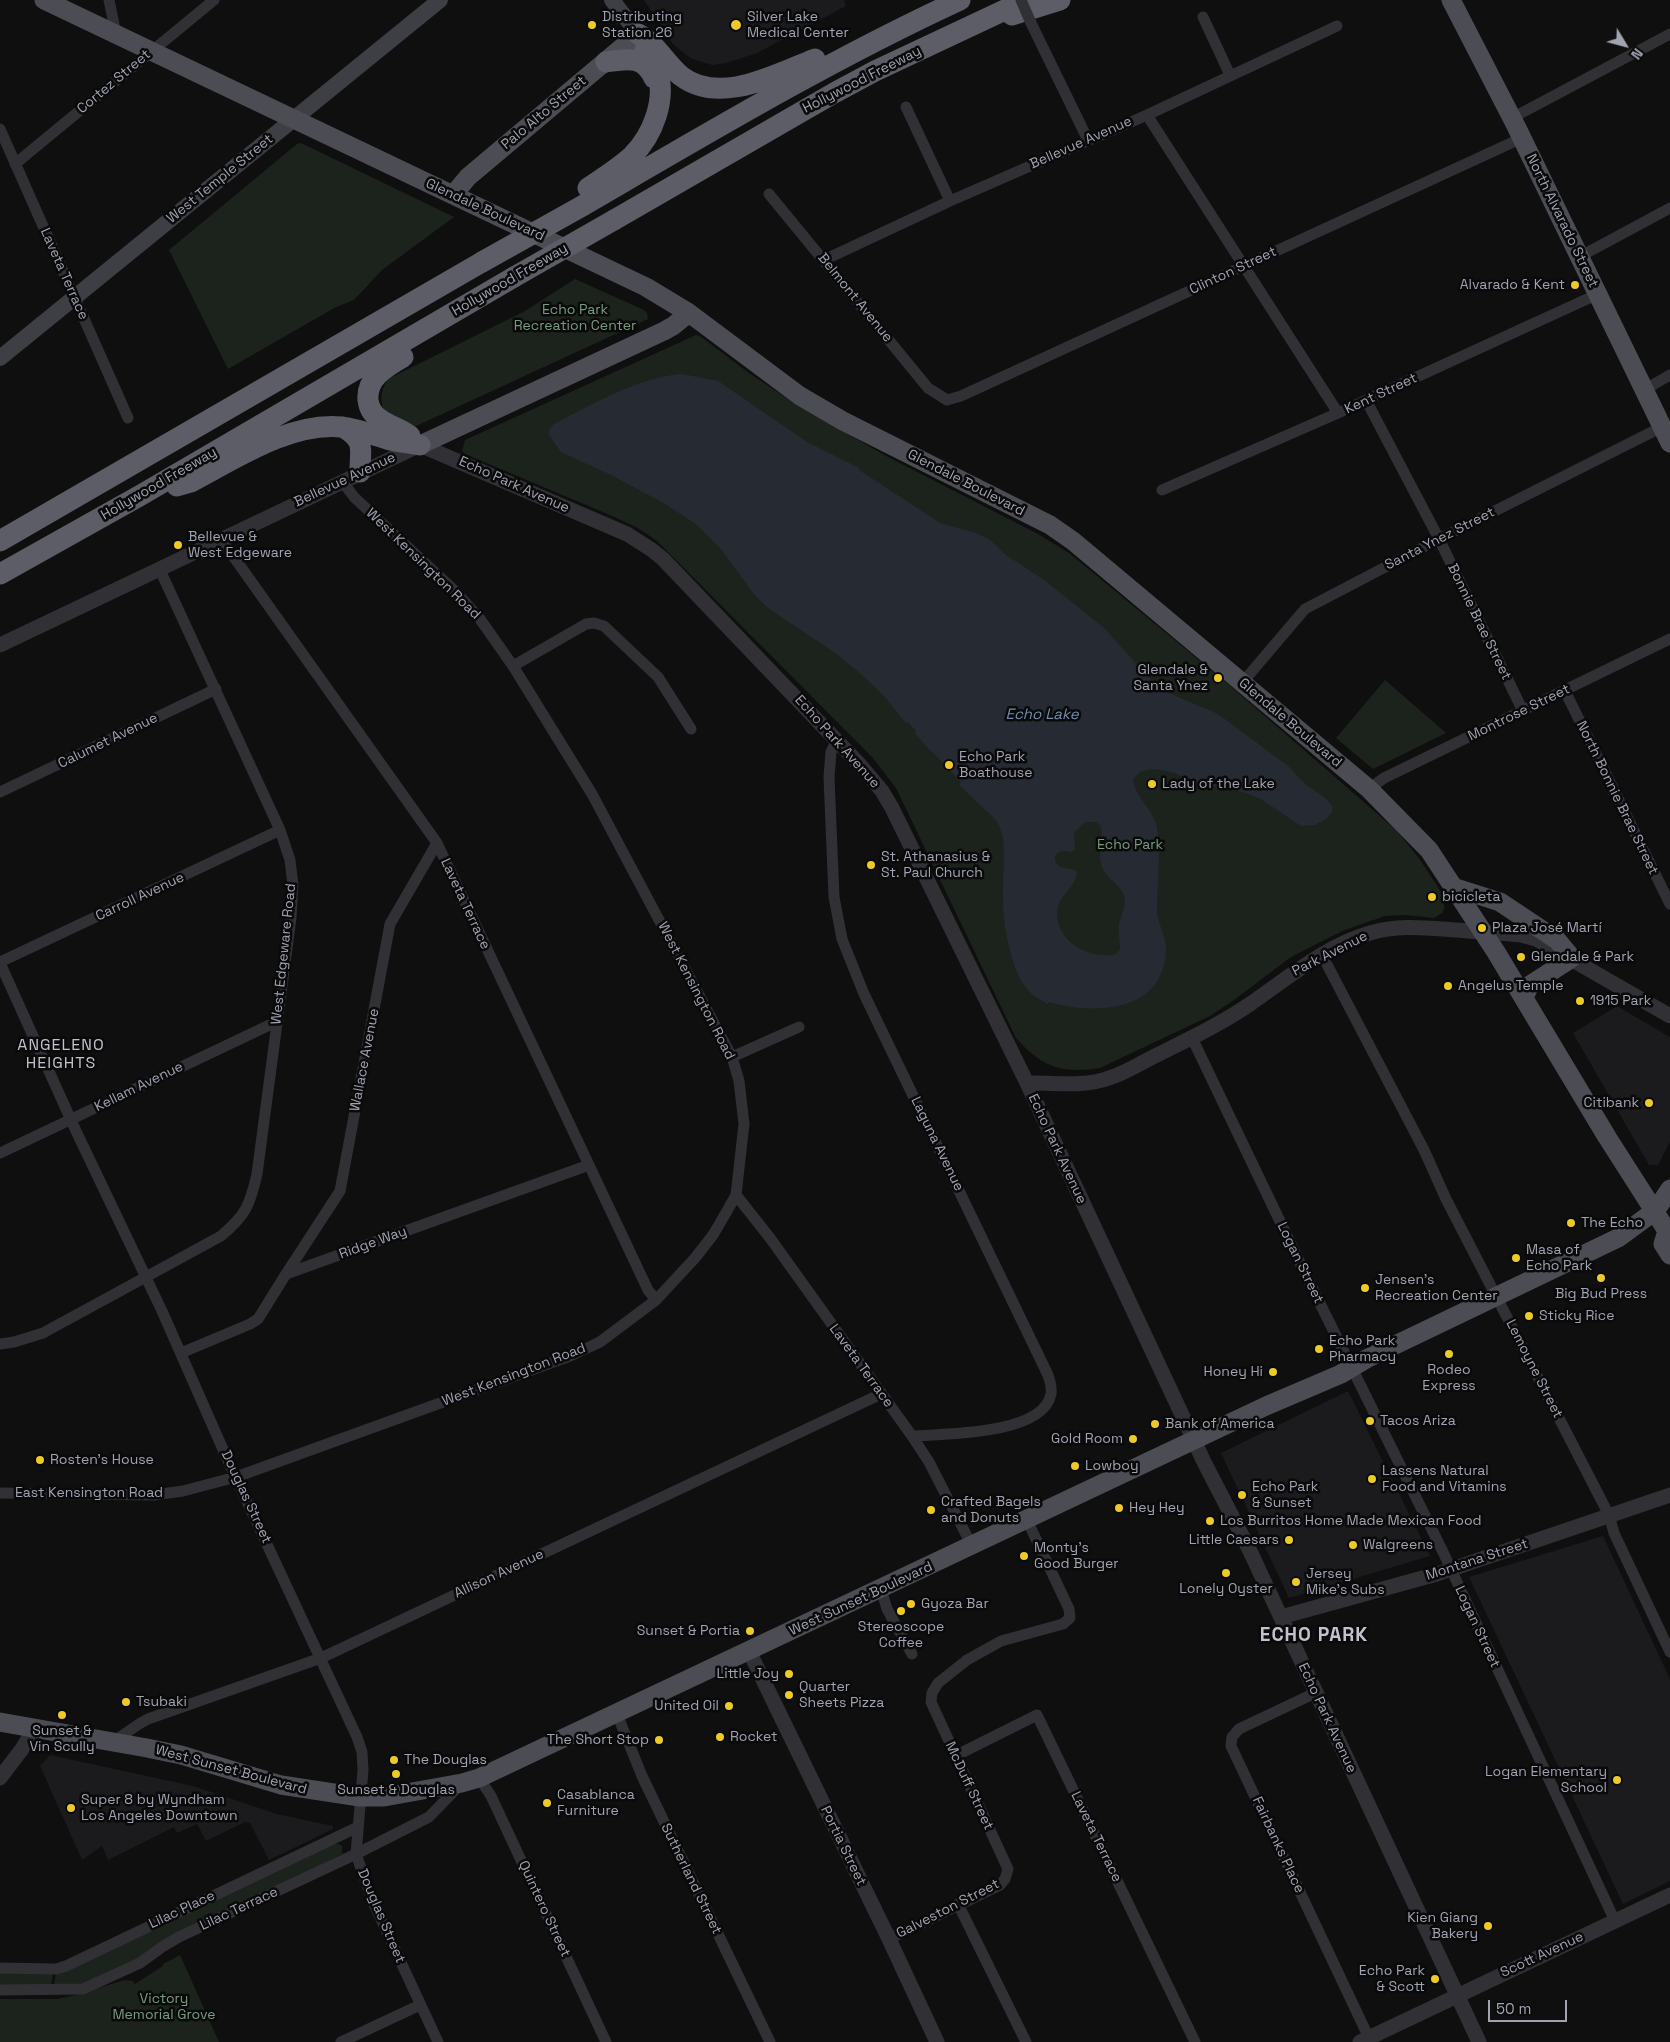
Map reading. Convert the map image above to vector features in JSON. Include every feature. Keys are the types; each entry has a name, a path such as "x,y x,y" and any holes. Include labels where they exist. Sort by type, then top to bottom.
{"highway":[{"name":"Hollywood Freeway","path":"0,541 482,262 578,202 893,31 960,0"},
{"name":"Hollywood Freeway","path":"0,574 141,495 826,97 1026,0"},
{"path":"957,32 1060,0"},
{"path":"638,34 646,38 673,68 692,82 713,89 726,89 738,88 893,31"},
{"path":"578,202 632,156 648,135 658,108 660,82 658,71 640,42 638,34"},
{"path":"606,62 633,59 642,62 648,67 657,85 658,108"},
{"path":"420,444 406,433 378,418 372,412 368,394 370,386 381,372 445,329 514,277"},
{"path":"141,495 191,482 263,444 297,431 320,427 342,427 391,440 420,444"},
{"path":"342,427 358,438 360,444 351,476"}],"main road":[{"name":"Glendale Boulevard","path":"44,0 646,287 689,312 800,396 843,421 1050,525 1073,541 1369,790 1429,850 1524,997 1607,1137 1669,1231 1663,1244 1670,1255"},
{"name":"West Temple Street","path":"0,358 440,0"},
{"path":"612,0 638,34"},
{"name":"North Alvarado Street","path":"1451,0 1522,138 1666,435"},
{"name":"Palo Alto Street","path":"453,194 468,177 638,34"},
{"name":"Bellevue Avenue","path":"420,444 664,331 689,312"},
{"path":"1453,887 1500,902 1557,940 1572,958 1530,985 1524,997"},
{"name":"West Sunset Boulevard","path":"0,1722 181,1755 281,1785 360,1798 384,1797 471,1781 617,1714 1194,1440 1352,1368 1366,1359 1618,1238 1636,1226 1660,1204 1670,1189"}],"street":[{"path":"109,0 116,34"},
{"name":"Cortez Street","path":"16,164 214,0"},
{"path":"1021,0 1088,140"},
{"path":"1203,17 1230,75"},
{"name":"Bellevue Avenue","path":"824,260 1338,26"},
{"path":"1512,118 1670,34"},
{"path":"906,107 950,201"},
{"path":"1147,114 1338,414"},
{"name":"Laveta Terrace","path":"0,129 128,418"},
{"name":"Clinton Street","path":"943,399 947,400 961,396 1522,138"},
{"name":"Belmont Avenue","path":"769,194 928,388 943,399"},
{"path":"1579,257 1670,208"},
{"name":"Kent Street","path":"1162,490 1338,414 1598,294"},
{"path":"1644,390 1670,375"},
{"name":"Bonnie Brae Street","path":"1366,400 1439,539 1523,710"},
{"name":"Santa Ynez Street","path":"1242,683 1305,609 1439,539 1666,435"},
{"name":"Bellevue Avenue","path":"0,645 420,444"},
{"name":"Echo Park Avenue","path":"420,444 627,534 652,550 837,740 872,779 892,808 1027,1084 1194,1440 1281,1617 1479,2042"},
{"name":"West Kensington Road","path":"236,1477 570,1356 600,1342 656,1300 695,1258 713,1235 736,1195 744,1124 739,1082 732,1057 592,794 513,666 480,619 455,591 354,497 351,476"},
{"name":"Laveta Terrace","path":"221,539 437,843 589,1165 596,1176 648,1290 656,1300"},
{"name":"West Edgeware Road","path":"0,1344 14,1342 43,1333 221,1236 236,1224 246,1212 253,1195 278,1021 293,885 290,860 280,830 160,570"},
{"path":"513,666 586,624 594,623 604,626 658,677 691,729"},
{"name":"Montrose Street","path":"1369,790 1384,778 1670,639"},
{"name":"Calumet Avenue","path":"0,792 216,689"},
{"name":"North Bonnie Brae Street","path":"1565,690 1670,904"},
{"name":"Laguna Avenue","path":"837,740 831,752 829,777 834,897 842,939 864,994 1048,1375 1051,1386 1051,1394 1040,1411 1016,1425 977,1432 912,1436"},
{"name":"Carroll Avenue","path":"0,963 280,830"},
{"name":"Wallace Avenue","path":"286,1274 340,1191 390,924 437,843"},
{"name":"Park Avenue","path":"1027,1084 1045,1082 1064,1085 1110,1078 1221,1022 1322,955 1370,932 1391,928 1417,927 1483,932 1521,935 1536,939 1670,1016"},
{"name":"Lemoyne Street","path":"1322,955 1498,1296 1608,1515 1614,1533 1670,1652"},
{"name":"Douglas Street","path":"0,963 70,1120 146,1278 236,1477 358,1737 364,1770 356,1854 373,1902 438,2042"},
{"name":"Kellam Avenue","path":"0,1153 278,1021"},
{"path":"732,1057 799,1027"},
{"name":"Logan Street","path":"1192,1038 1451,1569 1615,1921"},
{"name":"Ridge Way","path":"286,1274 589,1165"},
{"name":"Laveta Terrace","path":"736,1195 770,1238 912,1436 928,1462 972,1546"},
{"path":"181,1353 258,1319 286,1274"},
{"name":"Allison Avenue","path":"113,1742 148,1719 321,1658 881,1394"},
{"name":"East Kensington Road","path":"0,1493 154,1495 183,1491 236,1477"},
{"name":"Montana Street","path":"1281,1617 1451,1569 1670,1494"},
{"name":"McDuff Street","path":"1005,1879 1008,1869 931,1702 932,1693 938,1683 967,1660 1001,1641 1063,1624 1070,1618 1069,1609 1027,1520"},
{"path":"881,1589 888,1609 912,1654"},
{"name":"Portia Street","path":"750,1651 937,2042"},
{"name":"Fairbanks Place","path":"1315,1693 1239,1729 1232,1737 1231,1746 1365,2040"},
{"name":"Sutherland Street","path":"617,1714 642,1776 770,2042"},
{"name":"Laveta Terrace","path":"955,1756 1036,1715 1195,2042"},
{"path":"0,1778 22,1749 34,1729"},
{"name":"Lilac Terrace","path":"0,1990 83,1989 140,1963 179,1937 356,1854 429,1817 471,1781"},
{"name":"Quintero Street","path":"471,1781 490,1796 606,2042"},
{"name":"Lilac Place","path":"0,1968 56,1969 66,1966 358,1827"},
{"name":"Galveston Street","path":"889,1939 1000,1885 1005,1879"},
{"name":"Scott Avenue","path":"1365,2040 1670,1895"},
{"path":"958,1904 1026,2042"},
{"path":"341,2042 420,2005"}],"shaded area":[{"name":"Silver Lake Medical Center","path":"644,0 844,0 846,6 757,53 726,63 712,65 690,58 673,44"},
{"path":"1617,1006 1670,1037 1670,1141 1658,1165 1649,1165 1573,1033"},
{"path":"1348,1391 1430,1556 1289,1598 1221,1453"},
{"name":"Logan Elementary School","path":"1603,1536 1670,1679 1670,1881 1623,1904 1469,1577"},
{"path":"50,1755 193,1786 277,1814 333,1826 333,1829 269,1860 250,1823 245,1822 206,1841 197,1824 177,1833 174,1827 108,1860 102,1846 82,1860 40,1766"}],"green space":[{"path":"301,143 454,217 382,270 354,300 336,307 228,369 169,250 297,144"},
{"name":"Echo Park Recreation Center","path":"575,279 644,310 647,313 648,319 414,427 383,409 382,394 388,379 525,311"},
{"name":"Echo Park","path":"696,335 800,407 888,457 1038,534 1069,553 1228,684 1397,831 1418,857 1444,896 1444,909 1442,913 1434,918 1406,915 1385,916 1342,931 1291,957 1210,1016 1100,1068 1086,1070 1063,1069 1044,1062 1035,1056 1016,1038 896,788 872,757 656,540 636,527 610,515 465,454 462,451 465,440"},
{"path":"1385,680 1446,733 1373,769 1336,738"},
{"path":"333,1844 342,1846 342,1854 138,1961 81,1984 54,1985 56,1972"},
{"name":"Victory Memorial Grove","path":"180,1955 219,2042 0,2042 0,1999 58,1999 124,1980 133,1981 135,1984 163,1966 163,1964"},
{"path":"0,1973 53,1973 51,1985 0,1985"}],"water":[{"name":"Echo Lake","path":"682,374 718,381 807,442 859,468 859,470 940,523 976,533 990,540 1006,555 1044,580 1104,628 1154,683 1164,691 1218,714 1288,766 1305,784 1325,798 1332,806 1332,812 1327,818 1315,825 1301,826 1261,799 1243,792 1197,783 1196,786 1192,785 1184,777 1164,770 1142,771 1133,781 1137,792 1154,818 1158,833 1157,913 1166,946 1162,972 1152,987 1139,998 1123,1005 1105,1008 1086,1008 1049,1002 1048,1004 1035,997 1022,982 1016,970 1008,943 1003,901 1004,843 995,819 959,785 961,782 932,753 915,733 916,731 908,722 906,723 885,697 834,652 768,608 754,594 721,549 696,524 662,502 609,474 561,452 549,435 549,430 554,424 584,408 633,386 666,376","holes":["1085,822 1097,822 1101,826 1101,864 1120,889 1125,899 1119,925 1120,949 1117,953 1111,955 1094,954 1071,942 1060,929 1057,911 1060,901 1073,883 1077,873 1075,870 1056,864 1055,857 1060,852 1072,852 1075,849 1074,833"]}],"place":[{"name":"Distributing Station 26","path":"592,25"},
{"name":"Silver Lake Medical Center","path":"736,25"},
{"name":"Alvarado & Kent","path":"1575,285"},
{"name":"Bellevue & West Edgeware","path":"178,545"},
{"name":"Glendale & Santa Ynez","path":"1218,678"},
{"name":"Echo Park Boathouse","path":"949,765"},
{"name":"Lady of the Lake","path":"1152,784"},
{"name":"St. Athanasius & St. Paul Church","path":"871,865"},
{"name":"bicicleta","path":"1432,897"},
{"name":"Plaza José Martí","path":"1482,928"},
{"name":"Glendale & Park","path":"1521,957"},
{"name":"Angelus Temple","path":"1448,986"},
{"name":"1915 Park","path":"1580,1001"},
{"name":"Citibank","path":"1649,1103"},
{"name":"The Echo","path":"1571,1223"},
{"name":"Masa of Echo Park","path":"1516,1258"},
{"name":"Big Bud Press","path":"1601,1278"},
{"name":"Jensen's Recreation Center","path":"1365,1288"},
{"name":"Sticky Rice","path":"1529,1316"},
{"name":"Echo Park Pharmacy","path":"1319,1349"},
{"name":"Rodeo Express","path":"1449,1354"},
{"name":"Honey Hi","path":"1273,1372"},
{"name":"Tacos Ariza","path":"1370,1421"},
{"name":"Bank of America","path":"1155,1424"},
{"name":"Gold Room","path":"1133,1439"},
{"name":"Rosten's House","path":"40,1460"},
{"name":"Lowboy","path":"1075,1466"},
{"name":"Lassens Natural Food and Vitamins","path":"1372,1479"},
{"name":"Echo Park & Sunset","path":"1242,1495"},
{"name":"Hey Hey","path":"1119,1508"},
{"name":"Crafted Bagels and Donuts","path":"931,1510"},
{"name":"Los Burritos Home Made Mexican Food","path":"1210,1521"},
{"name":"Little Caesars","path":"1289,1540"},
{"name":"Walgreens","path":"1353,1545"},
{"name":"Monty's Good Burger","path":"1024,1556"},
{"name":"Lonely Oyster","path":"1226,1573"},
{"name":"Jersey Mike's Subs","path":"1296,1582"},
{"name":"Gyoza Bar","path":"911,1604"},
{"name":"Stereoscope Coffee","path":"901,1611"},
{"name":"Sunset & Portia","path":"750,1631"},
{"name":"Little Joy","path":"789,1674"},
{"name":"Quarter Sheets Pizza","path":"789,1695"},
{"name":"Tsubaki","path":"126,1702"},
{"name":"United Oil","path":"729,1706"},
{"name":"Sunset & Vin Scully","path":"62,1715"},
{"name":"Rocket","path":"720,1737"},
{"name":"The Short Stop","path":"659,1740"},
{"name":"The Douglas","path":"394,1760"},
{"name":"Sunset & Douglas","path":"396,1774"},
{"name":"Logan Elementary School","path":"1617,1780"},
{"name":"Casablanca Furniture","path":"547,1803"},
{"name":"Super 8 by Wyndham Los Angeles Downtown","path":"71,1808"},
{"name":"Kien Giang Bakery","path":"1488,1926"},
{"name":"Echo Park & Scott","path":"1435,1979"}],"district":[{"name":"ANGELENO HEIGHTS","path":"61,1055"},
{"name":"ECHO PARK","path":"1314,1636"}]}
